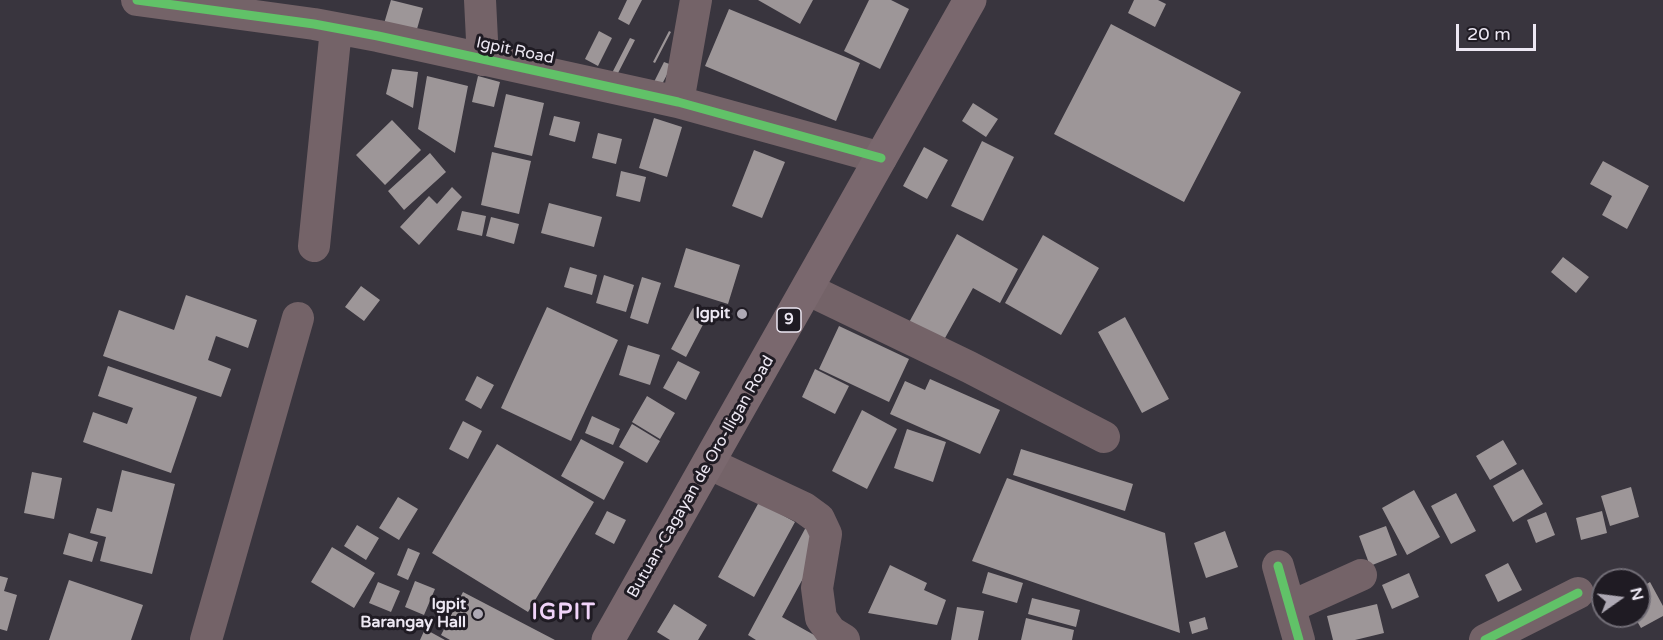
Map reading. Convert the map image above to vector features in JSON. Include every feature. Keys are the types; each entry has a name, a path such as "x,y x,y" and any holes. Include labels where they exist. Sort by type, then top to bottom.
{"highway":[{"name":"Butuan-Cagayan de Oro-Iligan Road","path":"608,640 970,0"}],"street":[{"name":"Igpit Road","path":"137,0 322,18 483,60 678,102 881,158"},
{"path":"480,0 483,60"},
{"path":"678,102 696,0"},
{"path":"314,246 322,18"},
{"path":"807,289 969,367 1104,437"},
{"path":"206,640 298,318"},
{"path":"708,463 804,508 819,519 826,534 817,588 821,618 831,632 843,640"},
{"path":"1278,566 1299,640"},
{"path":"1290,607 1361,575"},
{"path":"1485,640 1578,593"}],"building":[{"path":"391,0 423,8 415,36 383,27"},
{"path":"627,0 642,0 629,25 618,19"},
{"path":"758,0 813,0 800,24"},
{"path":"869,0 891,0 909,9 880,69 844,51"},
{"path":"1134,0 1158,0 1166,4 1155,27 1128,13"},
{"path":"729,9 860,63 836,121 705,66"},
{"path":"1111,24 1241,92 1184,202 1054,134"},
{"path":"599,31 612,38 598,66 585,59"},
{"path":"669,31 671,32 655,63 653,62"},
{"path":"630,38 635,40 617,75 612,73"},
{"path":"664,62 672,65 660,88 653,84"},
{"path":"392,69 418,72 413,108 386,94"},
{"path":"427,76 468,86 455,153 418,129"},
{"path":"478,76 500,82 494,107 472,102"},
{"path":"506,94 544,103 532,156 494,147"},
{"path":"973,103 998,119 986,137 962,121"},
{"path":"554,116 580,122 575,142 549,135"},
{"path":"654,118 682,127 667,177 639,168"},
{"path":"392,120 421,150 385,185 356,155"},
{"path":"598,133 622,139 616,164 592,158"},
{"path":"982,141 1014,157 983,221 951,206"},
{"path":"924,147 948,160 927,199 903,186"},
{"path":"754,150 785,162 762,218 732,206"},
{"path":"492,152 531,161 519,214 481,205"},
{"path":"430,153 446,172 404,210 388,191"},
{"path":"1603,161 1649,186 1627,229 1602,215 1612,196 1590,184"},
{"path":"621,171 646,177 640,202 616,196"},
{"path":"452,187 462,197 419,245 400,227 429,196 437,204"},
{"path":"549,203 602,217 594,247 541,233"},
{"path":"462,211 486,216 482,236 457,230"},
{"path":"491,217 519,224 514,244 486,236"},
{"path":"957,234 1018,269 1000,303 973,288 940,347 906,328"},
{"path":"1043,235 1099,268 1061,335 1005,303"},
{"path":"686,248 740,265 728,304 674,287"},
{"path":"1563,257 1589,277 1576,293 1551,272"},
{"path":"570,267 597,275 592,295 564,287"},
{"path":"604,275 634,285 626,312 596,303"},
{"path":"642,277 661,283 648,324 630,318"},
{"path":"361,286 380,300 364,321 345,307"},
{"path":"186,295 257,320 248,348 216,336 208,360 231,369 221,397 103,356 119,310 174,330"},
{"path":"547,307 618,340 571,441 501,408"},
{"path":"693,308 708,315 686,357 671,349"},
{"path":"1125,317 1169,399 1142,413 1098,332"},
{"path":"839,326 909,359 889,402 819,369"},
{"path":"628,345 660,355 650,385 619,375"},
{"path":"678,361 700,372 686,400 663,388"},
{"path":"108,366 197,397 171,473 83,442 93,412 127,424 133,408 98,396"},
{"path":"815,369 849,386 835,414 802,397"},
{"path":"477,376 494,385 481,409 465,400"},
{"path":"930,379 1000,410 980,454 890,414 905,381 925,390"},
{"path":"647,396 675,413 660,439 632,422"},
{"path":"862,410 897,429 867,489 832,471"},
{"path":"592,416 620,429 613,445 585,433"},
{"path":"463,421 482,431 468,459 449,449"},
{"path":"632,424 660,441 647,463 619,447"},
{"path":"907,429 946,442 933,482 894,468"},
{"path":"581,439 624,462 604,500 561,476"},
{"path":"1503,440 1517,464 1490,480 1476,456"},
{"path":"497,444 594,502 528,612 432,553"},
{"path":"1021,449 1133,484 1125,511 1013,475"},
{"path":"1523,469 1543,504 1513,522 1493,486"},
{"path":"122,470 175,484 152,574 100,561 106,537 90,533 97,508 112,512"},
{"path":"32,472 62,478 54,519 24,513"},
{"path":"1007,478 1165,533 1180,633 972,561"},
{"path":"1631,487 1639,517 1610,526 1601,496"},
{"path":"1414,490 1440,537 1407,555 1382,508"},
{"path":"1456,493 1476,531 1451,544 1431,506"},
{"path":"398,497 418,509 399,540 379,528"},
{"path":"759,502 795,522 754,597 718,577"},
{"path":"607,511 626,520 614,544 595,534"},
{"path":"1602,511 1607,533 1581,540 1576,518"},
{"path":"1546,512 1555,535 1536,543 1527,520"},
{"path":"357,525 379,538 366,560 344,546"},
{"path":"1386,526 1397,555 1370,566 1359,536"},
{"path":"806,527 825,538 782,617 823,640 756,640 748,635"},
{"path":"1225,531 1238,567 1206,578 1194,543"},
{"path":"69,533 98,542 92,562 63,554"},
{"path":"332,547 375,573 354,608 311,582"},
{"path":"408,548 420,553 408,580 397,575"},
{"path":"1508,563 1522,590 1498,602 1485,575"},
{"path":"890,565 927,583 924,590 946,600 937,625 868,613"},
{"path":"988,572 1023,583 1017,603 982,593"},
{"path":"1409,573 1419,597 1392,609 1382,585"},
{"path":"0,576 8,578 4,591 17,595 7,631 0,629"},
{"path":"69,580 143,605 131,640 49,640"},
{"path":"415,581 435,589 424,615 405,607"},
{"path":"378,582 400,591 391,612 369,603"},
{"path":"1651,584 1663,606 1663,616 1651,623"},
{"name":"Igpit Barangay Hall","path":"463,592 555,640 450,640 441,635"},
{"path":"1032,598 1080,610 1076,627 1028,614"},
{"path":"674,604 707,625 698,640 670,640 657,632"},
{"path":"1377,604 1384,633 1355,640 1333,640 1327,616"},
{"path":"957,607 984,611 978,640 951,640"},
{"path":"1205,617 1208,629 1192,634 1189,622"},
{"path":"1026,618 1074,630 1072,640 1021,640"},
{"path":"425,629 445,640 420,640"}],"cycle path":[{"path":"137,0 314,24 378,36 678,102 881,158"},
{"path":"1278,566 1299,640"},
{"path":"1485,640 1578,593"}],"place":[{"name":"Igpit","path":"742,314"},
{"name":"Igpit Barangay Hall","path":"478,614"}],"district":[{"name":"IGPIT","path":"564,613"}]}
